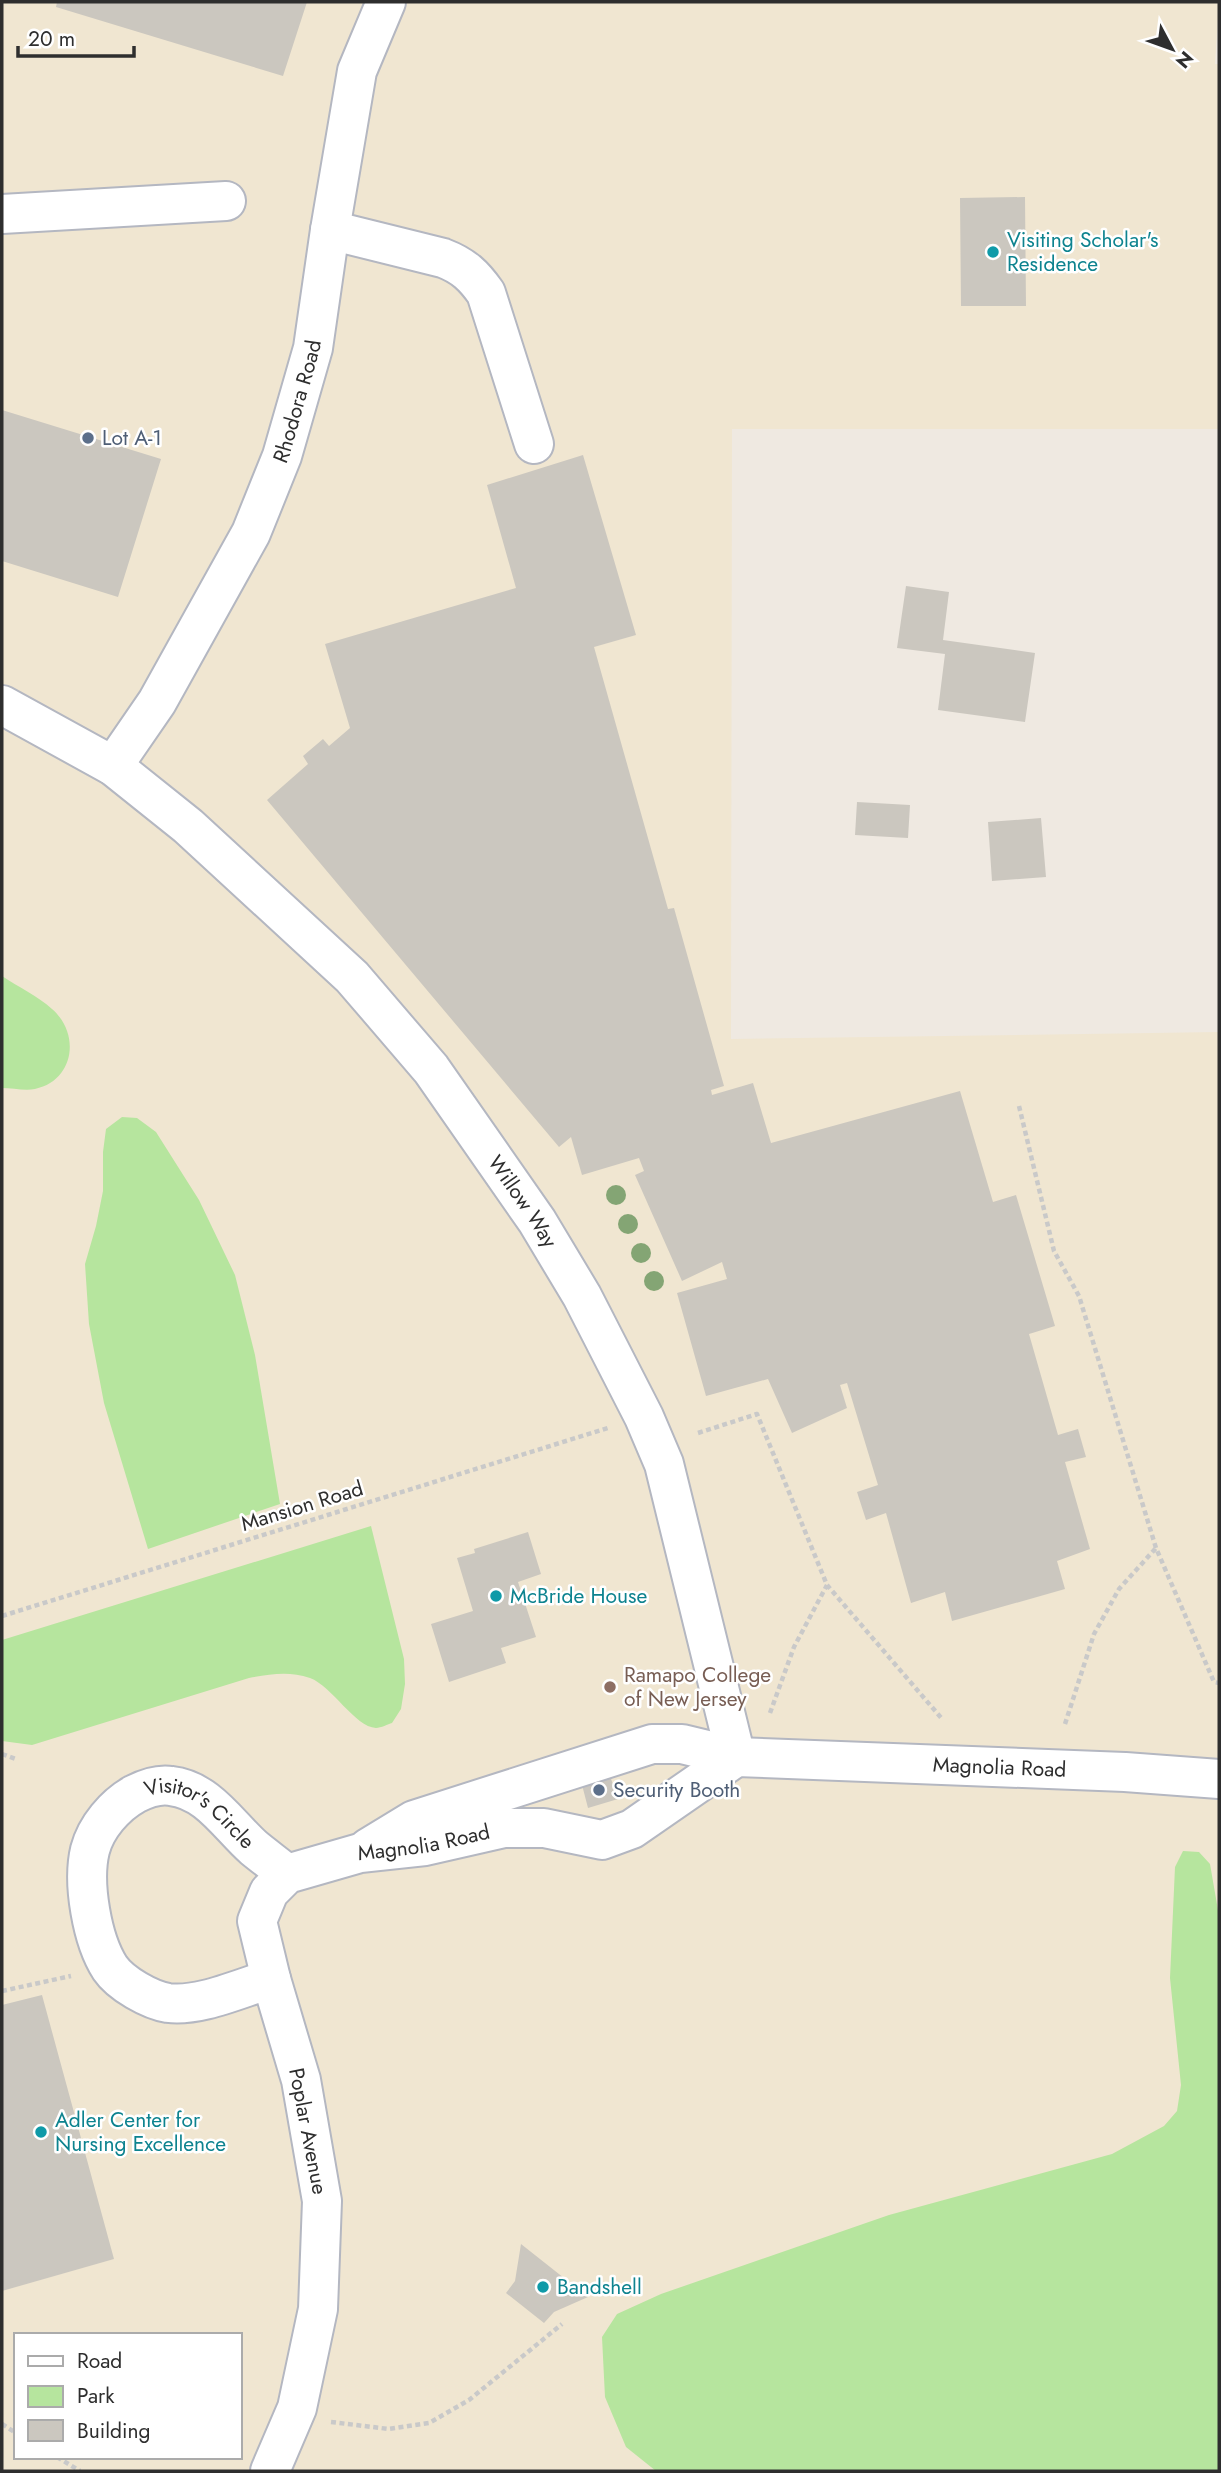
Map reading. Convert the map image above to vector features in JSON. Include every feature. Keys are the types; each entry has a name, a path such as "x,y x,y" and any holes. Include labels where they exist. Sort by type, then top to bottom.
{"street":[{"name":"Rhodora Road","path":"113,766 157,702 251,533 282,456 313,348 357,71 386,2"},
{"path":"2,214 226,201"},
{"path":"330,230 443,258 472,274 486,293 534,444"},
{"name":"Willow Way","path":"2,705 113,766 188,826 352,977 431,1069 537,1221 582,1296 632,1393 664,1465 736,1757"},
{"name":"Magnolia Road","path":"360,1853 414,1820 652,1744 682,1744 736,1757 1125,1772 1219,1779"},
{"name":"Magnolia Road","path":"360,1853 425,1846 505,1828 544,1828 602,1840 632,1829 736,1757"},
{"name":"Visitor's Circle","path":"271,1979 193,2003 167,2003 137,1992 111,1969 94,1929 87,1882 90,1849 105,1821 122,1801 146,1788 171,1786 197,1794 222,1814 253,1847 287,1874"},
{"path":"287,1874 360,1853"},
{"name":"Poplar Avenue","path":"270,2471 297,2408 318,2309 322,2201 301,2080 257,1921 269,1892 287,1874"}],"path":[{"path":"1019,1106 1054,1251 1079,1296 1156,1548 1214,1682 1219,1683"},
{"path":"698,1433 757,1414 827,1585 943,1720"},
{"name":"Mansion Road","path":"2,1616 612,1427"},
{"path":"1065,1724 1094,1634 1119,1589 1156,1548"},
{"path":"770,1713 794,1647 827,1585"},
{"path":"2,1754 16,1759"},
{"path":"2,1991 71,1976"},
{"path":"297,2408 324,2421 389,2429 429,2423 469,2400 562,2324"},
{"path":"60,2459 80,2471"}],"shaded area":[{"name":"Ramapo College of New Jersey","path":"2,2 1219,2 1215,64 1219,64 1219,429 732,429 731,1039 1219,1032 1219,2471 2,2471"}],"green space":[{"path":"2,976 52,1009 67,1031 70,1043 65,1067 58,1077 35,1089 2,1088"},
{"path":"122,1117 137,1118 156,1132 199,1200 235,1275 255,1355 280,1504 148,1549 104,1403 89,1324 85,1264 103,1191 106,1129"},
{"path":"371,1526 404,1659 405,1684 401,1709 392,1723 378,1728 368,1726 318,1682 295,1674 280,1674 249,1678 32,1745 2,1741 2,1640"},
{"path":"1183,1851 1199,1852 1210,1864 1219,1916 1219,2471 656,2471 626,2447 605,2397 602,2337 617,2314 661,2294 889,2215 1112,2154 1164,2126 1177,2111 1181,2085 1170,1978 1175,1867"}],"building":[{"path":"57,2 307,2 283,76 56,7"},
{"name":"Visiting Scholar's Residence","path":"1025,197 1026,306 961,306 960,198"},
{"path":"2,410 161,459 118,597 2,561"},
{"path":"583,455 636,635 594,647 668,909 674,908 724,1086 711,1090 712,1095 753,1083 771,1143 960,1091 993,1202 1016,1195 1055,1326 1029,1334 1058,1435 1078,1429 1086,1457 1065,1462 1090,1549 1057,1561 1065,1589 952,1621 945,1592 911,1603 886,1513 866,1520 857,1492 878,1485 847,1383 840,1385 847,1408 792,1433 768,1379 706,1396 677,1293 727,1279 722,1262 682,1281 635,1175 644,1171 639,1158 582,1175 571,1137 559,1147 267,800 308,764 303,756 323,739 329,746 350,728 325,644 516,588 487,485"},
{"path":"906,586 949,592 943,640 1035,653 1025,722 938,710 945,654 897,648"},
{"path":"857,802 910,805 908,838 855,835"},
{"path":"1041,818 1046,877 992,881 988,822"},
{"name":"McBride House","path":"528,1532 541,1574 518,1582 536,1637 501,1648 506,1663 449,1682 431,1624 473,1611 457,1558 475,1553 474,1549"},
{"name":"Security Booth","path":"609,1773 618,1799 588,1808 581,1781"},
{"name":"Adler Center for Nursing Excellence","path":"42,1995 114,2259 2,2291 2,2005"},
{"name":"Bandshell","path":"521,2244 588,2297 554,2312 544,2323 506,2293 515,2281"}],"place":[{"name":"Visiting Scholar's Residence","path":"993,252"},
{"name":"Lot A-1","path":"88,438"},
{"name":"McBride House","path":"496,1596"},
{"name":"Ramapo College of New Jersey","path":"610,1687"},
{"name":"Security Booth","path":"599,1790"},
{"name":"Adler Center for Nursing Excellence","path":"41,2132"},
{"name":"Bandshell","path":"543,2287"}]}
